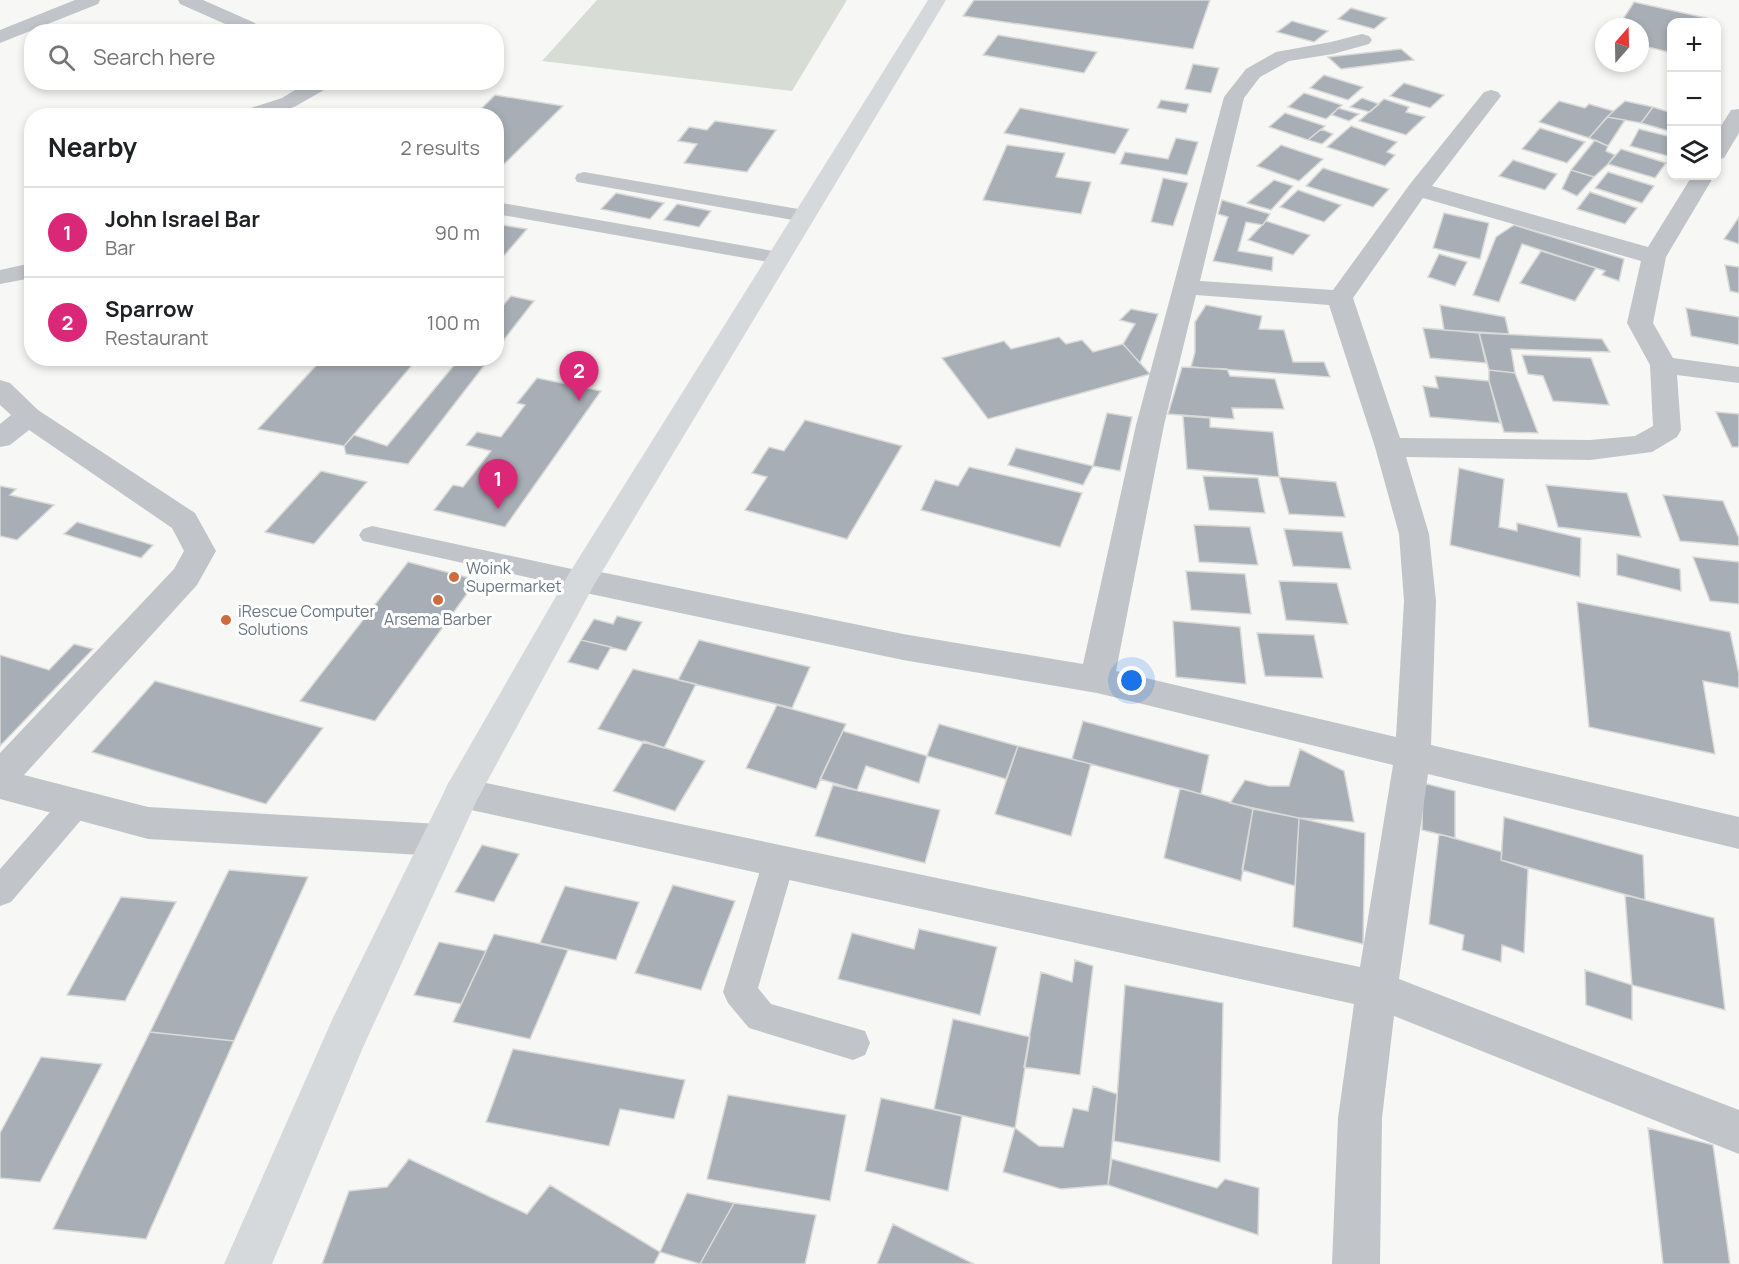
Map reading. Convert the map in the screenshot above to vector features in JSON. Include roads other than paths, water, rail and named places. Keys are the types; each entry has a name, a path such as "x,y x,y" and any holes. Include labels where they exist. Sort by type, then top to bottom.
{"main road":[{"path":"248,1264 347,1034 462,793 581,580 937,0"}],"street":[{"path":"54,24 91,0"},
{"path":"187,0 241,24"},
{"path":"0,38 24,32"},
{"path":"1097,680 1150,424 1234,97 1253,73 1283,56 1333,48 1362,39"},
{"path":"272,108 289,102 310,90"},
{"path":"1340,298 1418,189 1491,96"},
{"path":"1721,145 1739,115"},
{"path":"1389,447 1590,450 1642,445 1667,430 1663,365 1640,323 1654,257 1701,180"},
{"path":"1418,189 1654,257"},
{"path":"0,277 24,272"},
{"path":"1185,287 1340,298"},
{"path":"1340,298 1389,447 1414,534 1420,602 1413,754 1360,1118 1356,1264"},
{"path":"1663,365 1739,375"},
{"path":"0,389 28,416 184,521 200,551 186,577 0,777"},
{"path":"0,438 28,416"},
{"path":"581,580 903,647 1097,680 1739,832"},
{"path":"0,784 148,823 439,840"},
{"path":"462,793 1377,990 1739,1132"}],"lane":[{"path":"584,178 804,216"},
{"path":"504,209 779,258"},
{"path":"372,535 581,580"},
{"path":"0,892 76,804"},
{"path":"778,861 740,992 761,1017 853,1043"}],"place":[{"name":"Sparrow","path":"579,401"},
{"name":"John Israel Bar","path":"498,509"},
{"name":"Woink Supermarket","path":"454,577"},
{"name":"Arsema Barber","path":"438,600"},
{"name":"iRescue Computer Solutions","path":"226,620"}]}
